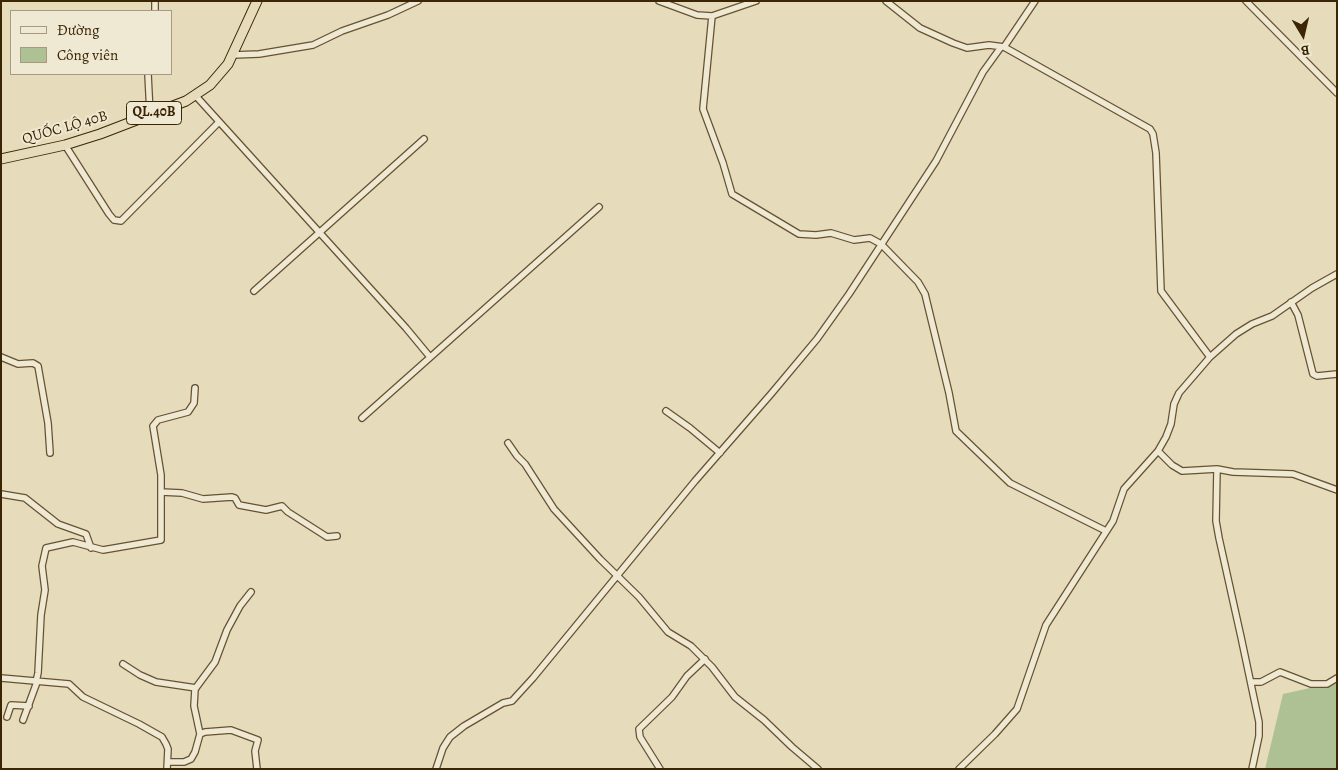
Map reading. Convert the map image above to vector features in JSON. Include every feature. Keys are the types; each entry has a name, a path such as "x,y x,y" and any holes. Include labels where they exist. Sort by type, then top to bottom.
{"highway":[{"name":"QUỐC LỘ 40B","path":"1,159 65,145 100,134 186,101 210,85 228,64 256,1"}],"street":[{"path":"233,55 259,54 313,45 342,30 388,15 418,1"},
{"path":"659,1 697,15 712,16 756,1"},
{"path":"886,1 920,28 966,48 984,45 1002,47 1150,129 1153,134 1156,153 1162,291 1210,357"},
{"path":"436,769 443,748 450,737 464,726 503,703 514,699 558,650 694,481 817,339 936,161 983,72 1035,1"},
{"path":"1246,1 1337,94"},
{"path":"712,16 703,109 732,194 799,234 816,235 831,233 854,240 870,238 881,244 918,282 925,294 949,393 956,431 1010,483 1106,531"},
{"path":"148,75 150,114"},
{"path":"195,95 320,232 430,357"},
{"path":"65,145 109,214 114,220 121,221 219,122"},
{"path":"254,291 424,139"},
{"path":"362,418 598,207"},
{"path":"959,769 1017,709 1046,625 1115,516 1124,489 1158,451 1170,428 1174,404 1179,392 1210,357 1236,334 1252,324 1272,316 1337,274"},
{"path":"1291,302 1298,315 1313,374 1317,376 1337,374"},
{"path":"1,357 18,364 33,363 38,366 48,423 50,453"},
{"path":"23,720 30,706 38,673 41,615 45,590 42,572 44,551 47,547 62,546 73,542 103,550 161,540 161,492 154,424 158,420 188,412 194,403 194,388"},
{"path":"666,411 720,453"},
{"path":"508,443 525,464 554,509 600,559 639,597 668,632 686,642 705,659 735,697 764,720 818,769"},
{"path":"1158,451 1172,465 1182,471 1217,469 1293,474 1337,490"},
{"path":"1217,469 1216,521 1251,682 1259,729 1252,769"},
{"path":"161,492 182,493 203,499 232,497 239,505 266,510 282,506 327,537 337,536"},
{"path":"1,494 25,498 58,524 86,534 90,548"},
{"path":"168,762 188,761 195,752 200,734 194,706 196,688 215,662 227,630 240,606 251,592"},
{"path":"660,769 640,737 639,730 672,697 687,676 705,659"},
{"path":"123,664 156,682 196,688"},
{"path":"1251,682 1261,682 1280,672 1295,679 1318,684 1327,684 1337,678"},
{"path":"1,678 69,684 82,697 162,737 166,744 167,769"},
{"path":"7,717 11,705 30,706"},
{"path":"200,734 231,730 256,738 258,741 255,751 257,769"}],"green space":[{"path":"1337,682 1337,769 1265,769 1283,694"}]}
